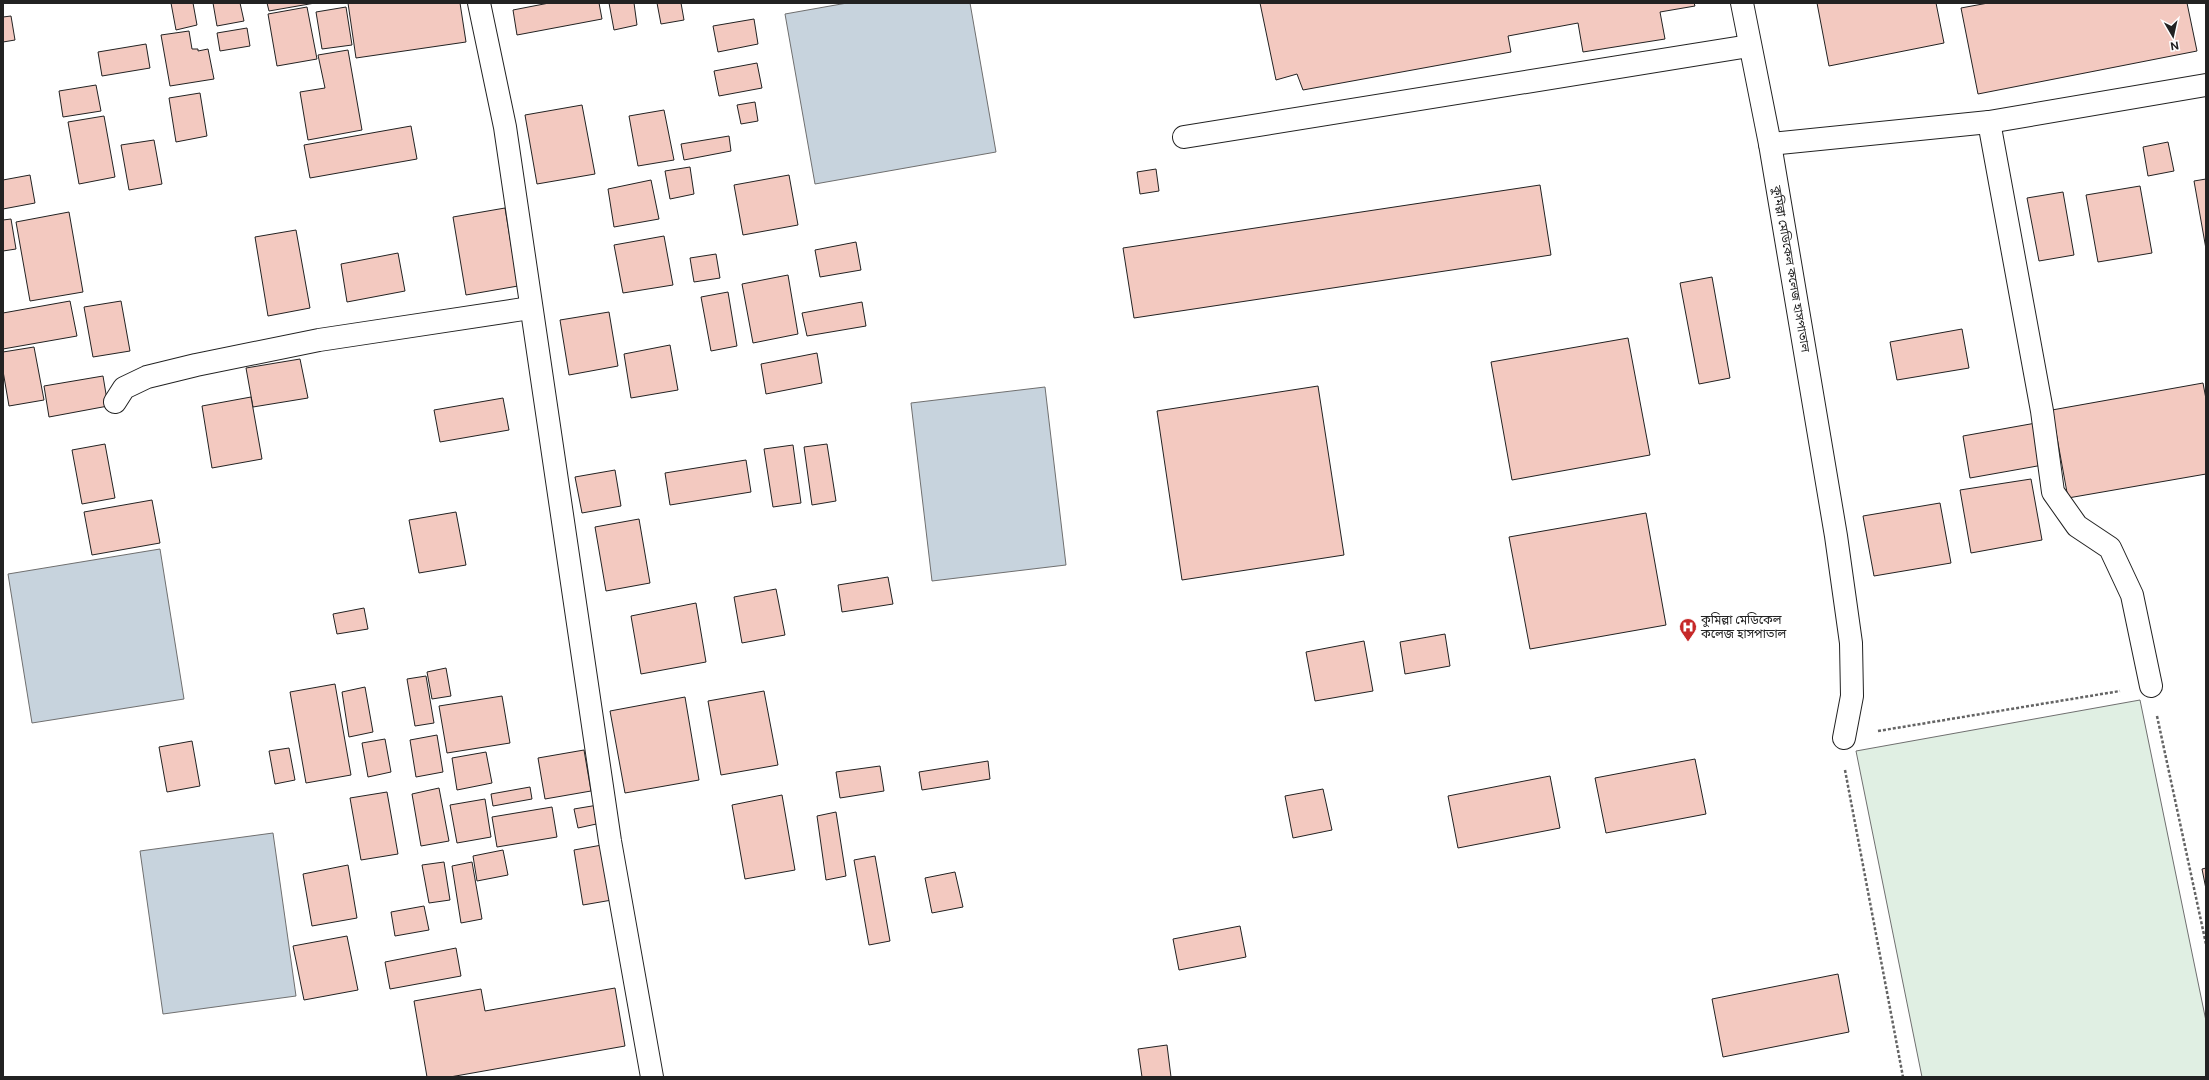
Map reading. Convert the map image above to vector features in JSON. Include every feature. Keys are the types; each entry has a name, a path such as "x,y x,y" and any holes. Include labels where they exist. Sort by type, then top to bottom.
{"street":[{"path":"479,3 505,127 530,308 610,841 652,1077"},
{"name":"কুমিল্লা মেডিকেল কলেজ হাসপাতাল","path":"1742,3 1749,46 1770,144 1836,536 1851,651 1852,696 1844,738"},
{"path":"1184,136 1749,46"},
{"path":"1770,144 1989,122 2206,85"},
{"path":"1989,122 2042,411 2053,492 2077,526 2110,548 2132,595 2151,686"},
{"path":"115,402 124,388 147,377 196,365 319,340 530,308"}],"path":[{"path":"1903,1077 1846,779 1844,738 1898,726 2151,686 2206,944"}],"green space":[{"path":"2140,700 2206,1021 2206,1077 1922,1077 1856,751"}],"shaded area":[{"path":"847,3 970,3 996,152 815,184 785,14"},
{"path":"1045,387 1066,565 932,581 911,403"},
{"path":"160,549 184,699 32,723 8,574"},
{"path":"273,833 296,996 163,1014 140,851"}],"building":[{"path":"171,3 193,3 197,25 176,30"},
{"path":"213,3 240,3 244,21 217,26"},
{"path":"267,3 315,3 269,11"},
{"path":"348,3 460,3 466,42 356,58"},
{"path":"549,3 599,3 602,19 517,35 513,10"},
{"path":"609,3 634,3 637,25 614,30"},
{"path":"657,3 681,3 684,20 661,24"},
{"path":"1260,3 1694,3 1695,6 1660,12 1665,39 1583,52 1578,23 1508,36 1511,52 1303,90 1297,74 1276,80"},
{"path":"1817,3 1936,3 1944,43 1829,66"},
{"path":"1988,3 2187,3 2197,51 1978,94 1961,8"},
{"path":"307,7 317,59 277,66 268,14"},
{"path":"346,7 352,45 322,49 316,12"},
{"path":"11,16 15,40 3,42 3,17"},
{"path":"754,19 758,44 718,52 713,26"},
{"path":"247,28 250,46 220,51 217,33"},
{"path":"189,31 192,49 198,49 198,51 208,49 214,79 170,86 161,35"},
{"path":"146,44 150,68 102,76 98,52"},
{"path":"348,50 362,130 308,140 300,92 325,88 318,55"},
{"path":"757,63 762,88 719,96 714,71"},
{"path":"96,85 101,111 63,117 59,91"},
{"path":"200,93 207,136 176,142 169,98"},
{"path":"755,102 758,121 741,124 737,105"},
{"path":"582,105 595,174 537,184 525,115"},
{"path":"664,110 674,160 638,166 629,116"},
{"path":"104,116 115,177 79,184 68,122"},
{"path":"411,126 417,159 310,178 304,145"},
{"path":"729,136 731,151 684,160 681,144"},
{"path":"154,140 162,184 129,190 121,145"},
{"path":"2168,142 2174,171 2148,176 2143,147"},
{"path":"690,167 694,194 670,199 665,171"},
{"path":"1156,169 1159,191 1140,194 1137,172"},
{"path":"30,175 35,203 3,209 3,180"},
{"path":"789,175 798,225 743,235 734,185"},
{"path":"2206,179 2206,249 2194,181"},
{"path":"651,180 659,219 614,227 608,189"},
{"path":"1540,185 1551,255 1134,318 1123,248"},
{"path":"2140,186 2152,253 2098,262 2086,195"},
{"path":"2063,192 2074,255 2039,261 2027,198"},
{"path":"505,208 518,286 466,295 453,217"},
{"path":"69,212 83,292 30,301 16,222"},
{"path":"11,219 16,249 3,251 3,220"},
{"path":"296,230 310,308 268,316 255,237"},
{"path":"664,236 673,285 623,293 614,245"},
{"path":"856,242 861,270 820,277 815,250"},
{"path":"398,253 405,291 347,302 341,264"},
{"path":"716,254 720,278 694,282 690,258"},
{"path":"788,275 798,334 753,343 742,284"},
{"path":"1712,277 1730,378 1699,384 1680,283"},
{"path":"728,292 737,346 711,351 701,297"},
{"path":"70,301 77,336 3,349 3,313"},
{"path":"121,301 130,351 93,357 84,307"},
{"path":"862,302 866,326 807,336 802,313"},
{"path":"609,312 618,366 569,375 560,320"},
{"path":"1962,329 1969,368 1897,380 1890,342"},
{"path":"1628,338 1650,455 1512,480 1491,362"},
{"path":"670,345 678,390 631,398 624,354"},
{"path":"34,347 44,400 9,406 3,371 3,352"},
{"path":"817,353 822,383 766,394 761,364"},
{"path":"300,359 308,398 253,407 246,368"},
{"path":"103,376 108,406 49,417 44,386"},
{"path":"2203,383 2206,399 2206,474 2068,498 2052,410"},
{"path":"1318,386 1344,555 1182,580 1157,411"},
{"path":"251,397 262,459 212,468 202,406"},
{"path":"503,398 509,430 440,442 434,410"},
{"path":"2036,423 2043,465 1970,478 1963,436"},
{"path":"105,444 115,498 82,504 72,450"},
{"path":"827,444 836,501 812,505 804,447"},
{"path":"793,445 801,503 773,507 764,449"},
{"path":"746,460 751,492 670,505 665,473"},
{"path":"615,470 621,506 582,513 575,477"},
{"path":"2031,479 2042,540 1971,553 1960,490"},
{"path":"152,500 160,543 92,555 84,512"},
{"path":"1940,503 1951,563 1874,576 1863,516"},
{"path":"456,512 466,565 419,573 409,520"},
{"path":"1646,513 1666,625 1530,649 1509,537"},
{"path":"639,519 650,583 606,591 595,527"},
{"path":"888,577 893,604 842,612 838,585"},
{"path":"776,589 785,635 742,643 734,597"},
{"path":"696,603 706,662 641,674 631,616"},
{"path":"364,608 368,629 337,634 333,614"},
{"path":"1445,634 1450,666 1405,674 1400,642"},
{"path":"1364,641 1373,691 1315,701 1306,652"},
{"path":"446,668 451,696 432,699 427,672"},
{"path":"426,676 434,723 415,726 407,679"},
{"path":"335,684 351,775 306,783 290,692"},
{"path":"365,687 373,732 349,737 342,692"},
{"path":"764,691 778,765 721,775 708,701"},
{"path":"502,696 510,743 447,753 439,706"},
{"path":"685,697 699,780 625,793 610,711"},
{"path":"437,735 443,772 416,777 410,740"},
{"path":"385,739 391,772 368,777 362,743"},
{"path":"192,741 200,786 167,792 159,747"},
{"path":"289,748 295,780 275,784 269,751"},
{"path":"584,750 591,791 545,799 538,758"},
{"path":"486,752 492,783 457,790 452,758"},
{"path":"1695,759 1706,814 1606,833 1595,778"},
{"path":"988,761 990,779 922,790 919,772"},
{"path":"880,766 884,791 840,798 836,772"},
{"path":"1550,776 1560,828 1458,848 1448,796"},
{"path":"530,787 532,799 493,806 491,794"},
{"path":"439,788 449,841 421,846 412,794"},
{"path":"1323,789 1332,830 1293,838 1285,796"},
{"path":"387,792 398,854 361,860 350,798"},
{"path":"782,795 795,870 745,879 732,805"},
{"path":"485,799 491,837 457,843 450,805"},
{"path":"598,805 601,823 578,828 574,809"},
{"path":"552,807 557,837 497,847 492,817"},
{"path":"836,812 846,876 826,880 817,816"},
{"path":"602,845 612,900 583,905 574,850"},
{"path":"503,850 508,875 477,881 473,856"},
{"path":"875,856 890,941 869,945 854,860"},
{"path":"444,862 450,900 429,903 422,865"},
{"path":"472,862 482,919 461,923 452,866"},
{"path":"348,865 357,918 312,926 303,874"},
{"path":"2206,868 2206,889 2202,869"},
{"path":"955,872 963,907 932,913 925,878"},
{"path":"424,906 429,930 395,936 391,912"},
{"path":"1240,926 1246,957 1179,970 1173,939"},
{"path":"347,936 358,990 304,1000 293,946"},
{"path":"456,948 461,976 390,989 385,962"},
{"path":"1838,974 1849,1032 1723,1057 1712,999"},
{"path":"615,988 625,1046 450,1077 427,1077 414,1001 481,989 485,1011"},
{"path":"1167,1045 1171,1077 1142,1077 1138,1049"}],"place":[{"name":"কুমিল্লা মেডিকেল কলেজ হাসপাতাল","path":"1688,642"}]}
